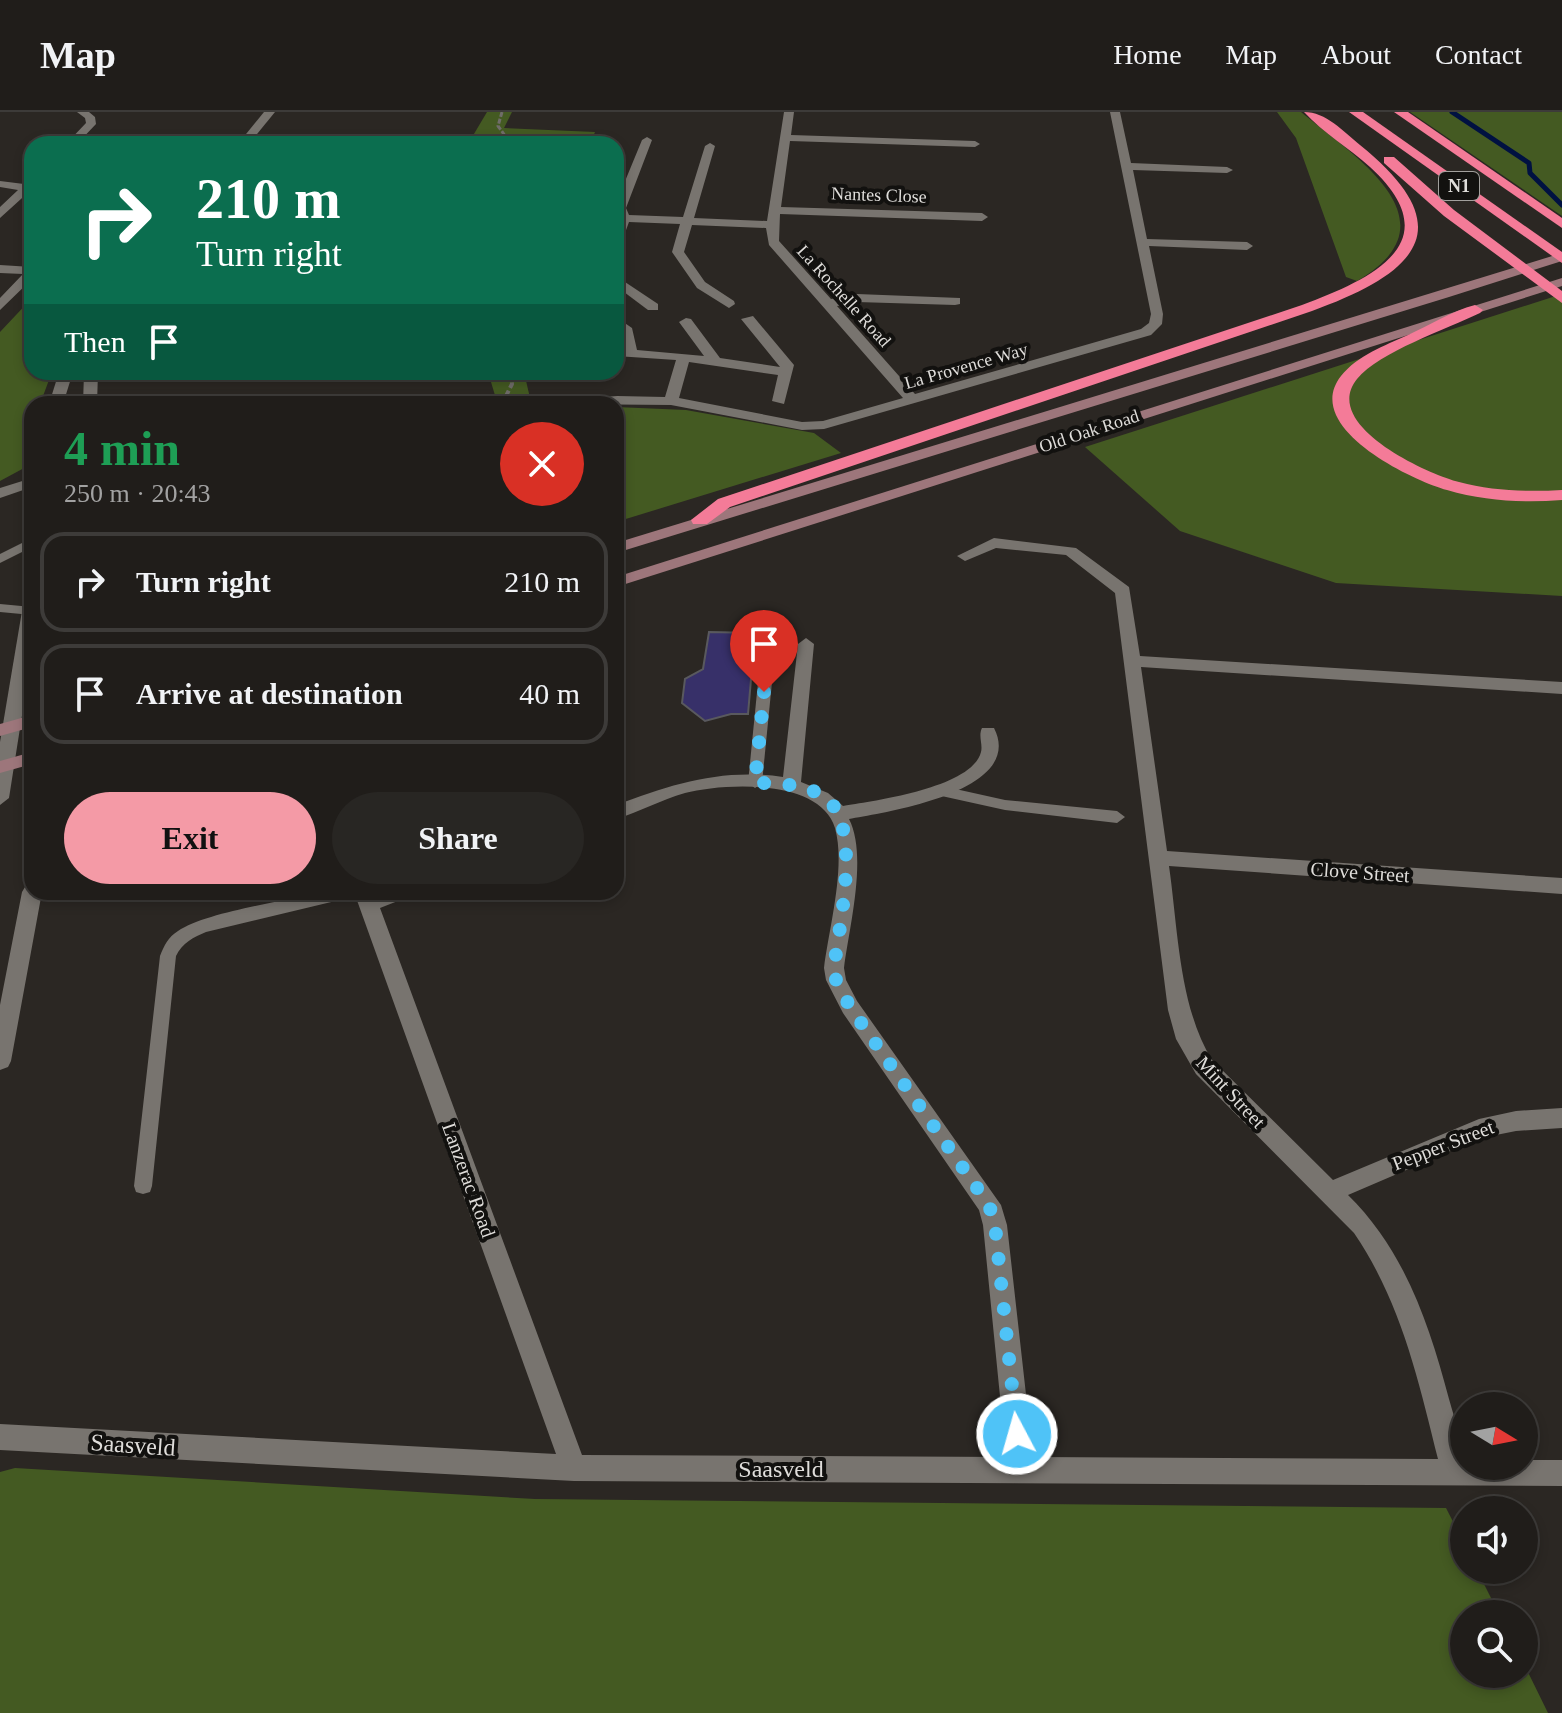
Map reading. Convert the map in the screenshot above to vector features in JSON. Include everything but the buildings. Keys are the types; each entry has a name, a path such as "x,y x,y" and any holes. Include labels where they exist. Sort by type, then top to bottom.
{"highway":[{"path":"700,520 724,503 1317,305 1359,289 1379,277 1403,254 1411,233 1409,207 1385,175 1310,112"},
{"path":"1325,112 1386,157 1481,238 1562,298"},
{"name":"N1","path":"1355,112 1562,258"},
{"name":"N1","path":"1400,112 1562,224"},
{"path":"1475,310 1367,360 1352,371 1343,382 1343,411 1376,450 1423,476 1492,494 1562,495"}],"main road":[{"name":"Old Oak Road","path":"624,545 700,520 1068,412 1562,258"},
{"name":"Old Oak Road","path":"624,579 1562,282"},
{"path":"3,766 24,760"}],"street":[{"path":"79,136 91,124 90,117 82,112"},
{"path":"250,136 270,112"},
{"path":"625,218 772,225 789,112"},
{"name":"La Provence Way","path":"624,400 671,401 809,426 842,420 1146,332 1155,324 1157,314 1115,112"},
{"path":"785,138 975,144"},
{"path":"624,198 647,140"},
{"path":"710,146 678,253 701,285 729,304"},
{"path":"1126,166 1227,170"},
{"path":"0,184 24,186"},
{"path":"0,214 24,191"},
{"name":"Nantes Close","path":"774,210 982,217"},
{"name":"La Rochelle Road","path":"772,225 775,245 912,399"},
{"path":"1142,242 1247,246"},
{"path":"2,271 24,272"},
{"path":"0,306 24,280"},
{"path":"624,286 653,307"},
{"path":"827,304 857,298 955,301"},
{"path":"748,319 786,362 787,372 779,401"},
{"path":"686,322 715,361"},
{"path":"624,352 787,372"},
{"path":"671,401 684,357"},
{"path":"0,493 24,485"},
{"name":"Mint Street","path":"965,556 994,543 1070,551 1123,591 1179,1010 1191,1047 1214,1078 1373,1239 1397,1279 1408,1307 1450,1454"},
{"path":"0,798 6,728 24,639"},
{"path":"791,786 806,644"},
{"path":"1132,661 1562,688"},
{"path":"839,814 906,802 942,791 983,765 991,744 988,732"},
{"path":"624,809 697,784 755,783 791,786 818,793 839,814 846,842 834,968 836,980 850,1007 989,1205 995,1225 1021,1470"},
{"name":"Clove Street","path":"1159,858 1562,886"},
{"path":"0,1061 30,900"},
{"name":"Lanzerac Road","path":"368,900 574,1468"},
{"name":"Pepper Street","path":"1330,1193 1479,1129 1516,1121 1562,1118"},
{"name":"Saasveld","path":"0,1437 574,1468 1450,1472"},
{"name":"Saasveld","path":"1538,1473 1562,1473"}],"lane":[{"path":"0,559 24,546"},
{"path":"0,608 24,606"},
{"path":"755,783 767,662"},
{"path":"942,791 1005,805 1117,817"},
{"path":"143,1186 168,956 173,944 204,926 314,900"}],"path":[{"path":"502,112 498,126 505,136"}],"green space":[{"path":"487,112 512,112 504,128 595,132 593,136 473,136"},
{"path":"1277,112 1301,112 1347,149 1388,190 1399,213 1399,235 1386,258 1357,281 1346,277 1296,138"},
{"path":"1410,112 1562,112 1562,216"},
{"path":"1562,294 1562,596 1336,583 1180,531 1085,447"},
{"path":"24,306 24,380 49,380 43,396 24,396 24,468 0,481 0,332"},
{"path":"490,380 526,380 530,396 495,396"},
{"path":"624,407 686,410 814,433 841,453 624,520"},
{"path":"15,1468 535,1499 1446,1508 1450,1516 1450,1584 1484,1584 1492,1600 1450,1600 1450,1688 1536,1688 1548,1713 0,1713 0,1472"}],"waterway":[{"path":"1452,112 1529,163 1530,173 1562,205"}],"route":[{"path":"764,692 755,783 791,786 818,793 832,804 844,828 844,882 834,968 842,994 989,1205 995,1225 1017,1434"}]}
